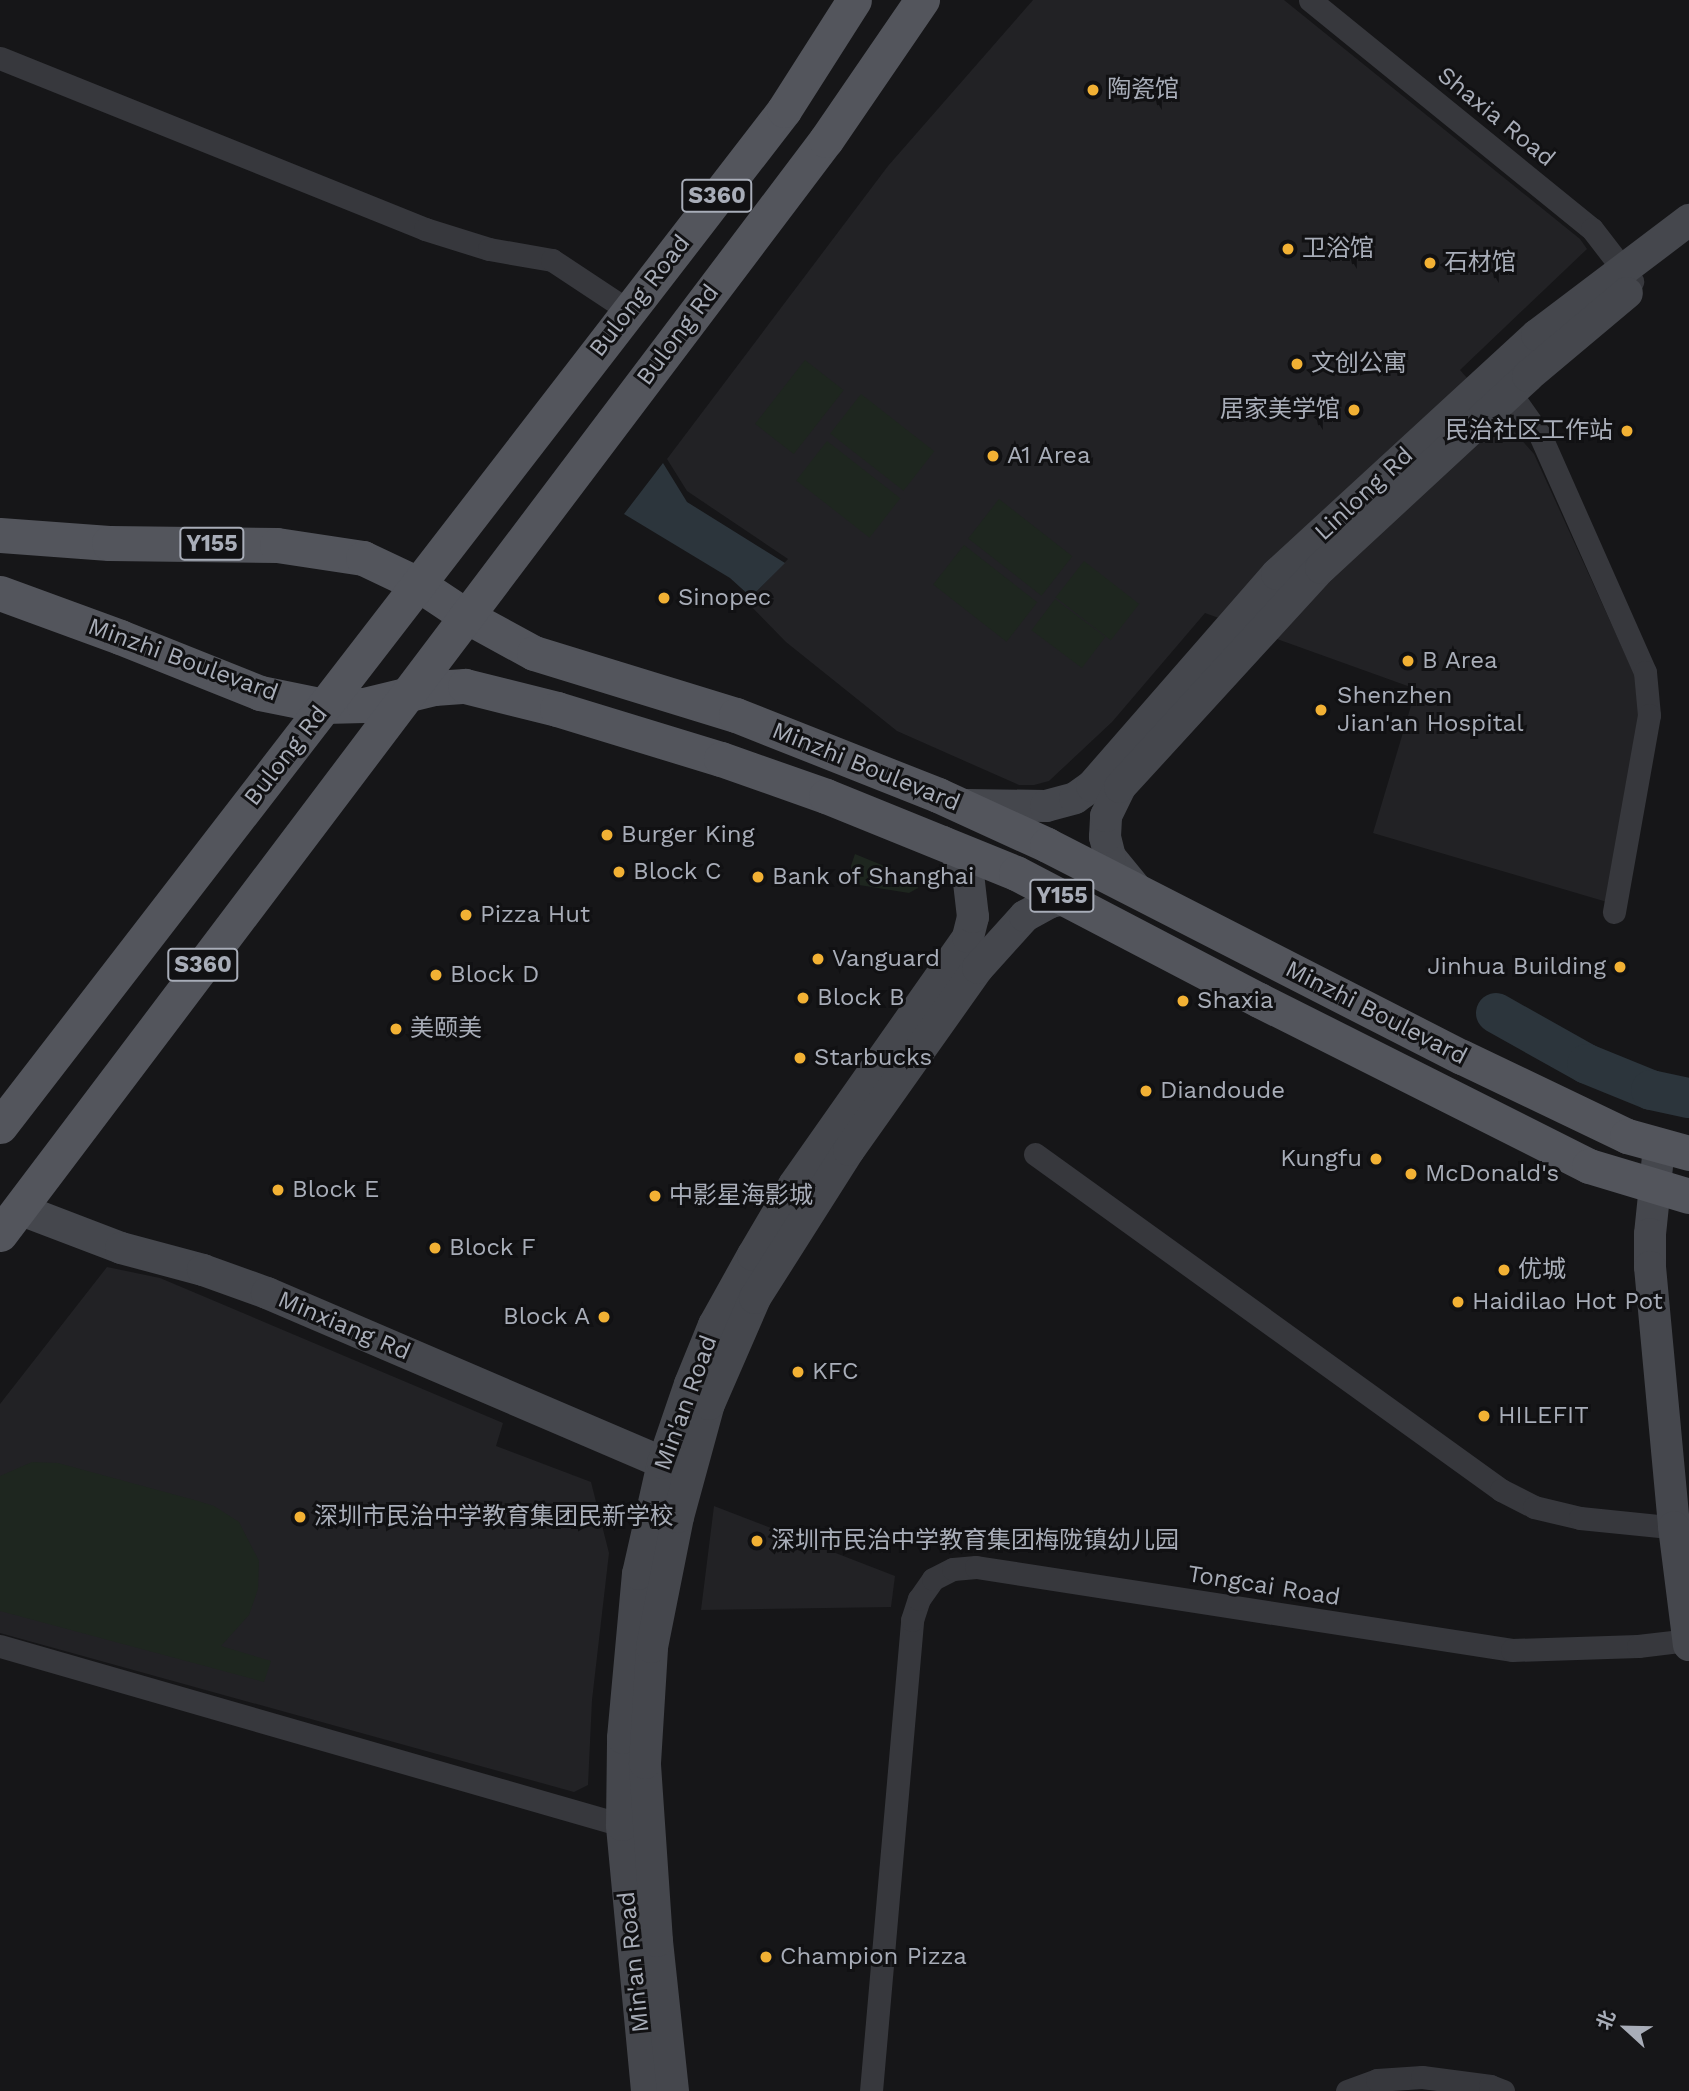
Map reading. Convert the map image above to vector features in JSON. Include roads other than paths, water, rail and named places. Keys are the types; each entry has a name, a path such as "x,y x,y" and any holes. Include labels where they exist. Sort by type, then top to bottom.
{"main road":[{"name":"Bulong Road","path":"571,386 784,110 854,0"},
{"name":"Bulong Rd","path":"466,616 826,140 922,0"},
{"name":"Linlong Rd","path":"1111,781 1321,568 1510,393 1689,219"},
{"name":"Linlong Rd","path":"1111,781 1277,574 1537,335 1689,244"},
{"name":"Bulong Rd","path":"0,1126 571,386"},
{"name":"Minzhi Boulevard","path":"0,535 109,542 277,545 363,558 418,584 466,616 534,653 736,715 960,805 1138,891 1462,1057 1627,1136 1676,1150"},
{"name":"Minzhi Boulevard","path":"0,593 260,693 324,706 364,705 434,688 465,686 557,709 721,759 943,842 1016,873 1259,1000 1589,1166 1676,1193"},
{"name":"S360","path":"9,1222 466,616"},
{"path":"960,805 1046,806 1075,798 1111,781"},
{"path":"1111,781 1105,839 1110,857 1119,872 1138,891"},
{"path":"943,842 961,860 968,874 972,893 968,960"},
{"path":"968,960 1025,916 1048,903 1073,901"},
{"name":"Min'an Road","path":"647,2091 622,1825 623,1738 638,1574 663,1463 714,1325 794,1185 968,960"},
{"name":"Min'an Road","path":"673,2091 657,1941 645,1763 652,1647 678,1517 709,1404 755,1298 968,960"},
{"path":"1676,1150 1676,1193 1650,1267 1681,1528 1689,1642"},
{"name":"Minxiang Rd","path":"9,1222 203,1270 267,1293 663,1463"}],"street":[{"name":"Shaxia Road","path":"1310,0 1592,229 1631,278"},
{"path":"0,58 425,229 489,249 552,260 629,311"},
{"path":"1510,393 1539,435 1645,672 1649,715 1614,912"},
{"path":"1035,1154 1501,1490 1534,1507 1580,1518 1681,1528"},
{"name":"Tongcai Road","path":"871,2091 912,1620 919,1599 933,1579 953,1569 976,1567 1512,1650 1689,1642"},
{"path":"0,1646 622,1825"},
{"path":"1347,2091 1377,2080 1422,2077 1490,2086 1503,2091"}],"waterway":[{"path":"1496,1013 1587,1064 1651,1090 1689,1098"}],"place":[{"name":"陶瓷馆","path":"1093,90"},
{"name":"卫浴馆","path":"1288,249"},
{"name":"石材馆","path":"1430,263"},
{"name":"文创公寓","path":"1297,364"},
{"name":"居家美学馆","path":"1354,410"},
{"name":"民治社区工作站","path":"1627,431"},
{"name":"A1 Area","path":"993,456"},
{"name":"Sinopec","path":"664,598"},
{"name":"B Area","path":"1408,661"},
{"name":"Shenzhen Jian'an Hospital","path":"1321,710"},
{"name":"Burger King","path":"607,835"},
{"name":"Block C","path":"619,872"},
{"name":"Bank of Shanghai","path":"758,877"},
{"name":"Pizza Hut","path":"466,915"},
{"name":"Vanguard","path":"818,959"},
{"name":"Jinhua Building","path":"1620,967"},
{"name":"Block D","path":"436,975"},
{"name":"Block B","path":"803,998"},
{"name":"Shaxia","path":"1183,1001"},
{"name":"美颐美","path":"396,1029"},
{"name":"Starbucks","path":"800,1058"},
{"name":"Diandoude","path":"1146,1091"},
{"name":"Kungfu","path":"1376,1159"},
{"name":"McDonald's","path":"1411,1174"},
{"name":"Block E","path":"278,1190"},
{"name":"中影星海影城","path":"655,1196"},
{"name":"Block F","path":"435,1248"},
{"name":"优城","path":"1504,1270"},
{"name":"Haidilao Hot Pot","path":"1458,1302"},
{"name":"Block A","path":"604,1317"},
{"name":"KFC","path":"798,1372"},
{"name":"HILEFIT","path":"1484,1416"},
{"name":"深圳市民治中学教育集团民新学校","path":"300,1517"},
{"name":"深圳市民治中学教育集团梅陇镇幼儿园","path":"757,1541"},
{"name":"Champion Pizza","path":"766,1957"}]}
